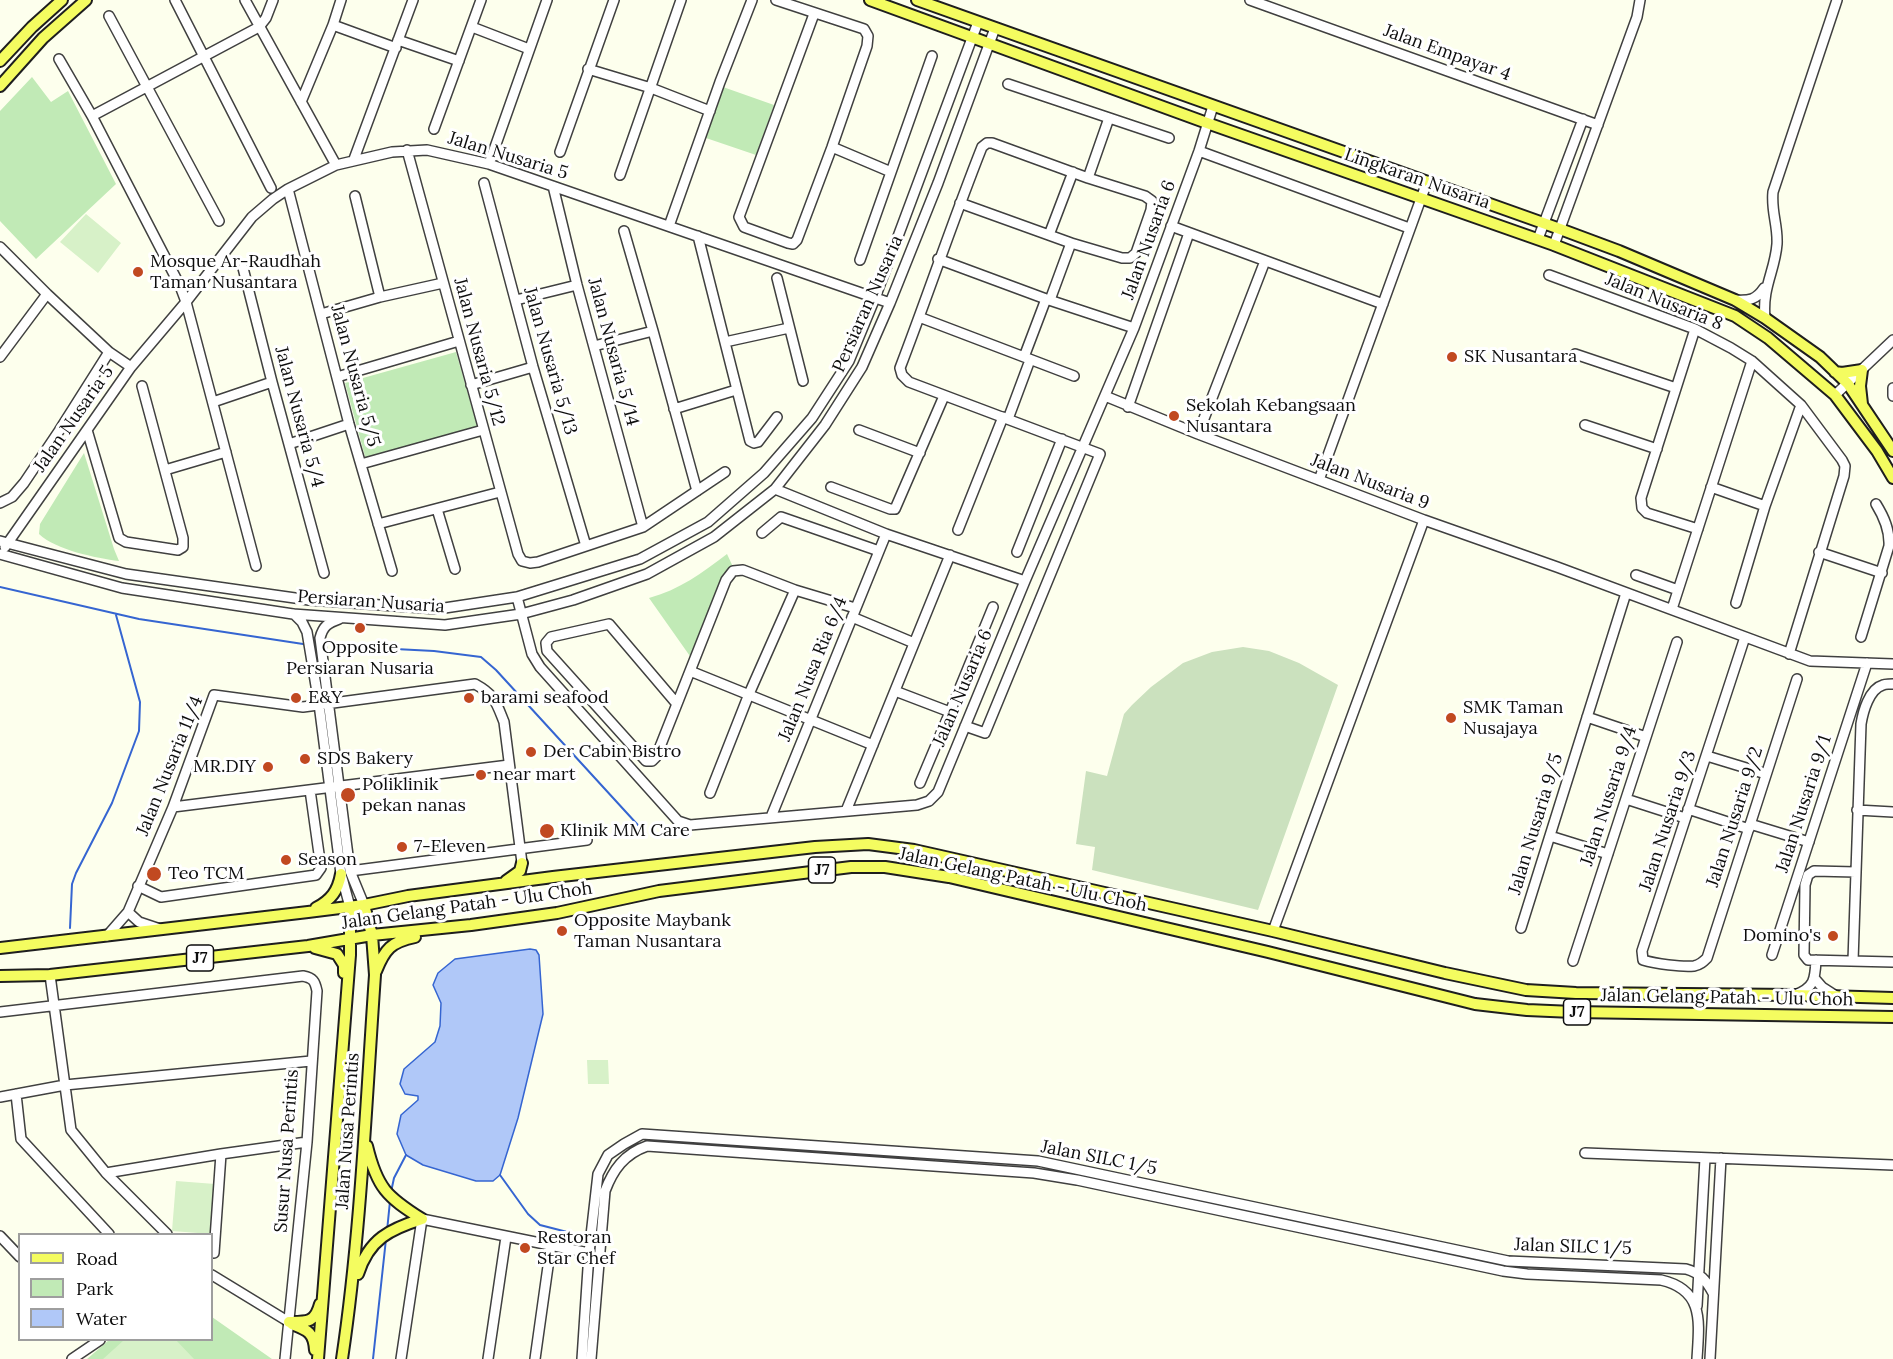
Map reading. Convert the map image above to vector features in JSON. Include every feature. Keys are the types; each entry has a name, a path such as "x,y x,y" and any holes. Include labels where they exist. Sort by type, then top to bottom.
{"main road":[{"path":"0,62 32,27 62,0"},
{"path":"0,86 43,38 86,0"},
{"name":"Lingkaran Nusaria","path":"870,0 1207,123 1538,239 1735,316 1768,338 1835,395 1877,451 1893,478"},
{"name":"Lingkaran Nusaria","path":"917,0 1544,223 1619,251 1735,300 1820,357 1848,384 1893,452"},
{"path":"1835,372 1862,370 1860,386 1862,405"},
{"name":"Jalan Gelang Patah - Ulu Choh","path":"0,948 350,907 408,896 553,877 815,847 868,844 914,850 1526,990 1576,993 1893,998"},
{"path":"522,863 530,874 553,877"},
{"path":"491,885 507,881 515,876 520,871 522,863"},
{"name":"Jalan Gelang Patah - Ulu Choh","path":"0,976 50,975 308,946 372,935 557,913 659,891 851,867 885,867 949,877 1268,952 1475,1004 1573,1012 1893,1017"},
{"path":"308,912 328,902 346,872"},
{"name":"Jalan Nusa Perintis","path":"342,1359 352,1293 375,975 372,935 364,905"},
{"name":"Jalan Nusa Perintis","path":"317,1359 326,1278 350,938 350,907"},
{"path":"375,975 383,955 391,946 404,939 471,925"},
{"path":"308,946 338,954 341,958 344,965 345,1000"},
{"path":"364,1134 372,1168 385,1193 422,1219"},
{"path":"352,1293 360,1266 374,1245 396,1227 422,1219"},
{"path":"289,1322 310,1320 317,1314 326,1278"},
{"path":"289,1322 310,1333 314,1340 317,1359"}],"street":[{"path":"175,0 271,188"},
{"path":"245,0 336,165"},
{"path":"92,116 260,27 273,0"},
{"path":"301,102 341,0"},
{"path":"354,159 413,0"},
{"path":"434,129 481,0"},
{"path":"489,164 547,0"},
{"path":"560,152 614,0"},
{"path":"620,176 681,0"},
{"path":"669,226 752,0"},
{"path":"776,0 864,29 868,36 867,46 832,147 797,240 793,244 744,227 739,217 814,14"},
{"name":"Jalan Empayar 4","path":"1250,0 1598,125"},
{"path":"1269,0 1277,9 1286,13"},
{"path":"1554,245 1637,17 1640,0"},
{"path":"1765,318 1764,302 1777,242 1772,205 1773,192 1837,0"},
{"path":"109,16 219,221"},
{"name":"Persiaran Nusaria","path":"3,542 126,574 309,600 438,609 517,597 640,559 708,522 765,473 812,418 849,361 978,22"},
{"path":"333,25 459,61"},
{"path":"472,27 529,49"},
{"name":"Persiaran Nusaria","path":"1,554 122,588 293,614 445,625 521,614 573,600 646,574 714,537 775,489 825,425 862,367 890,303 938,183 995,28"},
{"path":"860,260 933,56"},
{"path":"59,59 92,116 180,286 256,566"},
{"path":"588,69 651,88 710,111"},
{"path":"1008,84 1169,138"},
{"name":"Jalan Nusaria 6","path":"517,597 532,654 540,667 678,821 690,825 917,805 929,801 938,792 1025,581 1134,328 1199,151 1213,106"},
{"path":"1088,178 1109,118"},
{"path":"1538,239 1583,119"},
{"path":"960,203 1071,243 1122,258 1130,258 1136,253 1152,201 1145,196 987,143 982,147 960,203 938,259 900,368 902,375 909,382 944,396 1100,454 985,733 965,726"},
{"path":"832,147 891,172"},
{"name":"Jalan Nusaria 5","path":"1,554 3,542 131,367 186,302 252,217 288,189 336,165 354,159 406,150 439,152 489,164 890,303"},
{"name":"Jalan Nusaria 5/12","path":"406,150 518,554 522,561 530,563 586,546"},
{"path":"1199,151 1409,228"},
{"path":"1049,235 1072,172"},
{"path":"1319,480 1427,182"},
{"name":"Jalan Nusaria 5/13","path":"484,183 533,367 586,546"},
{"name":"Jalan Nusaria 5/14","path":"553,186 577,285 643,527"},
{"name":"Jalan Nusaria 5/5","path":"288,189 337,377 392,571"},
{"path":"355,196 380,297"},
{"path":"1171,226 1383,304"},
{"path":"624,231 654,331 697,491"},
{"path":"1128,407 1189,233"},
{"path":"698,236 750,441 758,442 777,417"},
{"path":"958,530 1006,418 1071,243"},
{"path":"0,247 109,352 131,367"},
{"path":"938,259 1048,300 1134,328"},
{"path":"1198,434 1265,261"},
{"name":"Jalan Nusaria 5/4","path":"243,268 324,573"},
{"name":"Jalan Nusaria 8","path":"1549,275 1695,329 1752,361 1801,405 1842,460 1845,466 1844,476 1789,654"},
{"path":"777,278 803,381"},
{"path":"321,314 380,297 443,283"},
{"path":"1735,300 1753,300 1767,284"},
{"path":"516,300 577,285"},
{"path":"0,357 47,294"},
{"path":"919,317 1074,376"},
{"path":"725,342 789,328"},
{"path":"1695,329 1641,498 1642,508 1647,513 1698,529"},
{"path":"594,346 654,331"},
{"path":"1835,395 1893,340"},
{"path":"337,377 459,341"},
{"path":"0,503 12,497 24,483 109,352"},
{"path":"1575,354 1676,388"},
{"path":"1672,609 1752,361"},
{"path":"471,385 533,367"},
{"path":"213,402 272,381"},
{"path":"87,430 119,538 126,542 178,550 183,547 183,537 142,386"},
{"path":"674,409 736,390"},
{"path":"831,487 895,509 944,396"},
{"name":"Jalan Nusaria 9","path":"1105,396 1128,407 1424,520 1672,609 1810,662 1893,663"},
{"path":"1736,603 1765,506 1801,405"},
{"path":"289,444 350,424"},
{"path":"1585,425 1657,449"},
{"path":"361,464 483,430"},
{"path":"859,430 920,453"},
{"path":"1017,552 1062,438"},
{"path":"165,470 226,452"},
{"path":"586,546 643,527 725,472"},
{"path":"1711,487 1765,506"},
{"path":"775,489 886,534 1025,581"},
{"path":"378,524 500,492"},
{"path":"1861,637 1890,542 1884,517 1876,504"},
{"path":"437,509 455,569"},
{"path":"762,533 781,517 879,551"},
{"path":"1273,931 1424,520"},
{"name":"Jalan Nusa Ria 6/4","path":"771,817 886,534"},
{"path":"1819,552 1882,573"},
{"path":"846,811 950,555"},
{"path":"677,704 609,624 551,637 546,643 547,651 646,761 652,761 656,757 677,704 726,580 733,571 743,570 854,613 914,643"},
{"path":"1636,575 1678,590"},
{"path":"711,793 749,694 795,590"},
{"name":"Jalan Nusaria 9/5","path":"1521,928 1626,593"},
{"path":"920,783 993,607"},
{"path":"293,614 302,622 307,632 340,786 350,907"},
{"path":"341,618 327,624 322,629 320,638 323,703 330,788 346,872 364,905"},
{"name":"Jalan Nusaria 9/3","path":"1702,964 1694,966 1652,963 1643,960 1642,951 1745,637"},
{"name":"Jalan Nusaria 9/4","path":"1573,961 1677,642"},
{"name":"Jalan Nusaria 9/1","path":"1772,955 1867,663"},
{"path":"690,671 873,745"},
{"name":"Jalan Nusaria 9/2","path":"1702,964 1707,958 1797,679"},
{"path":"1854,961 1861,724 1863,712 1874,690 1881,685 1892,683"},
{"path":"323,703 475,684 488,691 504,722 522,863"},
{"path":"895,691 950,712"},
{"name":"Jalan Nusaria 11/4","path":"128,912 174,807 214,695 303,706 323,703"},
{"path":"1587,717 1646,737"},
{"path":"1707,756 1766,774"},
{"path":"174,807 509,765"},
{"path":"138,886 161,897 316,875 321,868 310,790"},
{"path":"1626,799 1749,826 1809,842"},
{"path":"1857,810 1893,812"},
{"path":"1550,836 1608,854"},
{"path":"346,872 587,840"},
{"path":"1856,872 1814,871 1808,875 1805,885 1804,955 1808,960 1893,962"},
{"path":"107,936 128,912 139,922 165,930"},
{"path":"1795,995 1809,987 1815,979 1816,960"},
{"path":"50,975 71,1130 106,1173 166,1233"},
{"name":"Susur Nusa Perintis","path":"53,1006 303,976 311,977 315,982 317,991 307,1142 285,1359"},
{"path":"1815,979 1822,987 1836,996"},
{"path":"0,1012 53,1006"},
{"path":"0,1097 65,1086 311,1061"},
{"path":"16,1094 21,1139 108,1233"},
{"name":"Jalan SILC 1/5","path":"582,1359 589,1253 598,1174 608,1155 642,1134 1038,1161 1508,1261 1531,1264 1664,1267 1686,1269 1698,1273"},
{"path":"106,1173 307,1142"},
{"name":"Jalan SILC 1/5","path":"591,1359 604,1191 611,1175 622,1161 636,1150 647,1146 1034,1173 1077,1180 1503,1271 1661,1280 1687,1292 1697,1306"},
{"path":"1585,1153 1893,1165"},
{"path":"214,1254 221,1154"},
{"path":"1697,1359 1698,1273 1705,1158"},
{"path":"1710,1359 1721,1158"},
{"path":"1702,1205 1718,1206"},
{"path":"401,1359 422,1219 589,1253"},
{"path":"0,1236 18,1255"},
{"path":"488,1359 506,1237"},
{"path":"535,1359 551,1245"},
{"path":"1698,1273 1706,1280 1713,1293"},
{"path":"213,1276 289,1322"},
{"path":"72,1359 97,1341"}],"green space":[{"path":"32,77 51,102 68,91 116,184 36,259 0,221 0,111"},
{"path":"723,87 774,105 756,155 706,138"},
{"path":"86,214 121,243 98,273 60,242"},
{"path":"456,352 478,429 366,460 345,383"},
{"path":"84,453 119,561 66,549 46,540 39,534 40,524"},
{"path":"727,554 734,569 692,659 649,598 680,586"},
{"path":"1243,647 1269,651 1299,663 1338,685 1258,910 1092,870 1095,847 1076,844 1086,771 1107,776 1124,714 1151,687 1183,663 1212,652"},
{"path":"587,1060 608,1060 609,1084 588,1084"},
{"path":"176,1181 215,1184 211,1233 172,1231"},
{"path":"213,1318 272,1359 87,1359 108,1341 213,1341"},
{"path":"123,1341 177,1341 194,1359 103,1359"}],"water":[{"path":"536,950 539,955 543,1014 518,1118 500,1175 493,1181 476,1181 423,1165 406,1155 397,1134 401,1115 418,1100 418,1096 405,1094 400,1084 404,1069 435,1042 440,1026 441,1003 433,985 438,973 455,959"}],"waterway":[{"path":"0,587 139,619 303,644"},
{"path":"70,928 72,884 112,803 139,731 140,702 116,615"},
{"path":"337,646 434,651 481,657 496,670 647,835"},
{"path":"391,1192 394,1178 406,1155"},
{"path":"500,1175 528,1214 540,1225 575,1234"},
{"path":"387,1231 390,1201"},
{"path":"373,1359 386,1239"}],"place":[{"name":"Mosque Ar-Raudhah Taman Nusantara","path":"138,272"},
{"name":"SK Nusantara","path":"1452,357"},
{"name":"Sekolah Kebangsaan Nusantara","path":"1174,416"},
{"name":"Opposite Persiaran Nusaria","path":"360,628"},
{"name":"E&Y","path":"296,698"},
{"name":"barami seafood","path":"469,698"},
{"name":"SMK Taman Nusajaya","path":"1451,718"},
{"name":"Der Cabin Bistro","path":"531,752"},
{"name":"SDS Bakery","path":"305,759"},
{"name":"MR.DIY","path":"268,767"},
{"name":"near mart","path":"481,775"},
{"name":"Poliklinik pekan nanas","path":"348,795"},
{"name":"Klinik MM Care","path":"547,831"},
{"name":"7-Eleven","path":"402,847"},
{"name":"Season","path":"286,860"},
{"name":"Teo TCM","path":"154,874"},
{"name":"Opposite Maybank Taman Nusantara","path":"562,931"},
{"name":"Domino's","path":"1833,936"},
{"name":"Restoran Star Chef","path":"525,1248"}]}
